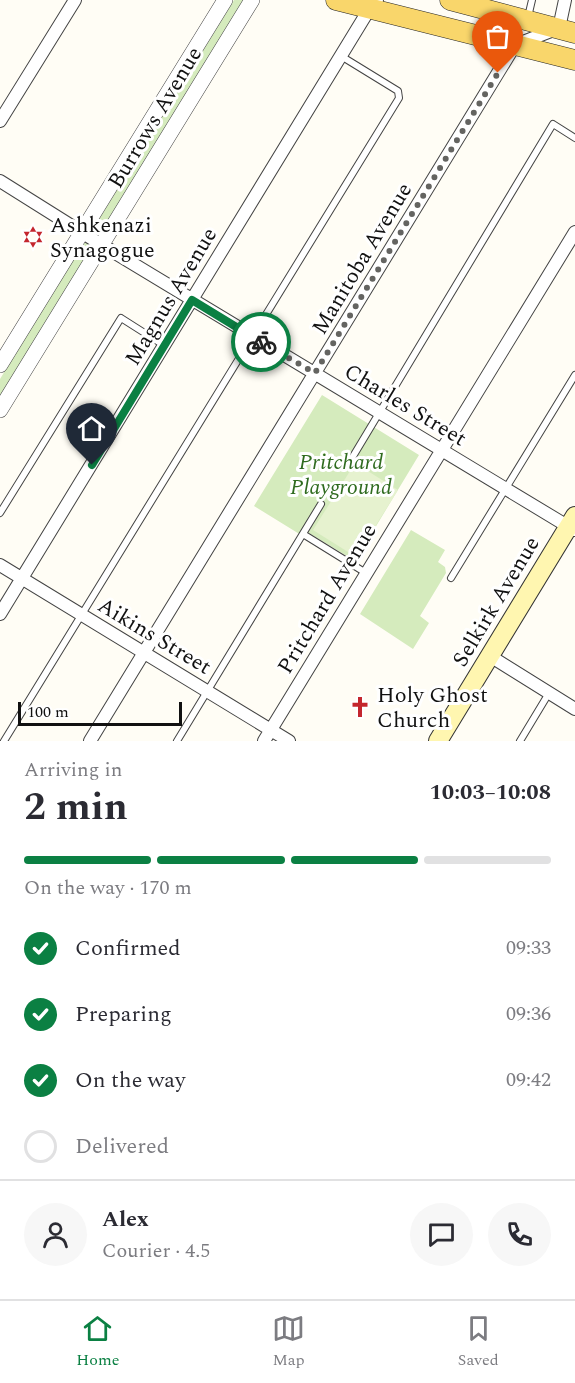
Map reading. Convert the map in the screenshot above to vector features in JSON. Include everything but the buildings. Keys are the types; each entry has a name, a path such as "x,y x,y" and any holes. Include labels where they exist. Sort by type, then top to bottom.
{"main road":[{"path":"336,0 373,4 575,60"},
{"path":"450,0 567,31"},
{"name":"Selkirk Avenue","path":"438,741 573,525"}],"street":[{"path":"0,122 75,0"},
{"name":"Burrows Avenue","path":"0,365 225,0"},
{"name":"Burrows Avenue","path":"0,410 252,0"},
{"path":"515,45 567,31 563,1"},
{"name":"Magnus Avenue","path":"0,614 373,4"},
{"name":"Manitoba Avenue","path":"90,741 515,45"},
{"name":"Charles Street","path":"0,182 506,490 573,525"},
{"name":"Pritchard Avenue","path":"264,741 575,232"},
{"name":"Aikins Street","path":"0,565 289,741"},
{"path":"490,656 575,709"}],"lane":[{"path":"528,20 532,0"},
{"path":"4,741 399,98 398,91 341,56"},
{"path":"349,462 553,124 575,138"},
{"path":"0,513 121,318 165,346"},
{"path":"451,578 575,375"},
{"path":"177,741 321,504"},
{"path":"303,534 366,573"},
{"path":"520,741 549,693"}],"green space":[{"path":"234,0 244,0 104,229 99,230 96,224"},
{"path":"88,241 92,246 0,398 0,379 83,244"},
{"name":"Pritchard Playground","path":"322,395 419,455 355,561 304,530 301,535 254,506"},
{"path":"355,463 398,490 356,557 313,530"},
{"path":"411,530 445,550 438,562 445,567 446,573 420,616 429,623 413,649 360,614"}],"way so far":[{"path":"261,342 315,373 498,73"}],"place":[{"name":"Ashkenazi Synagogue","path":"33,237"},
{"name":"Holy Ghost Church","path":"360,707"}],"route":[{"path":"92,465 192,300 261,342"}]}
